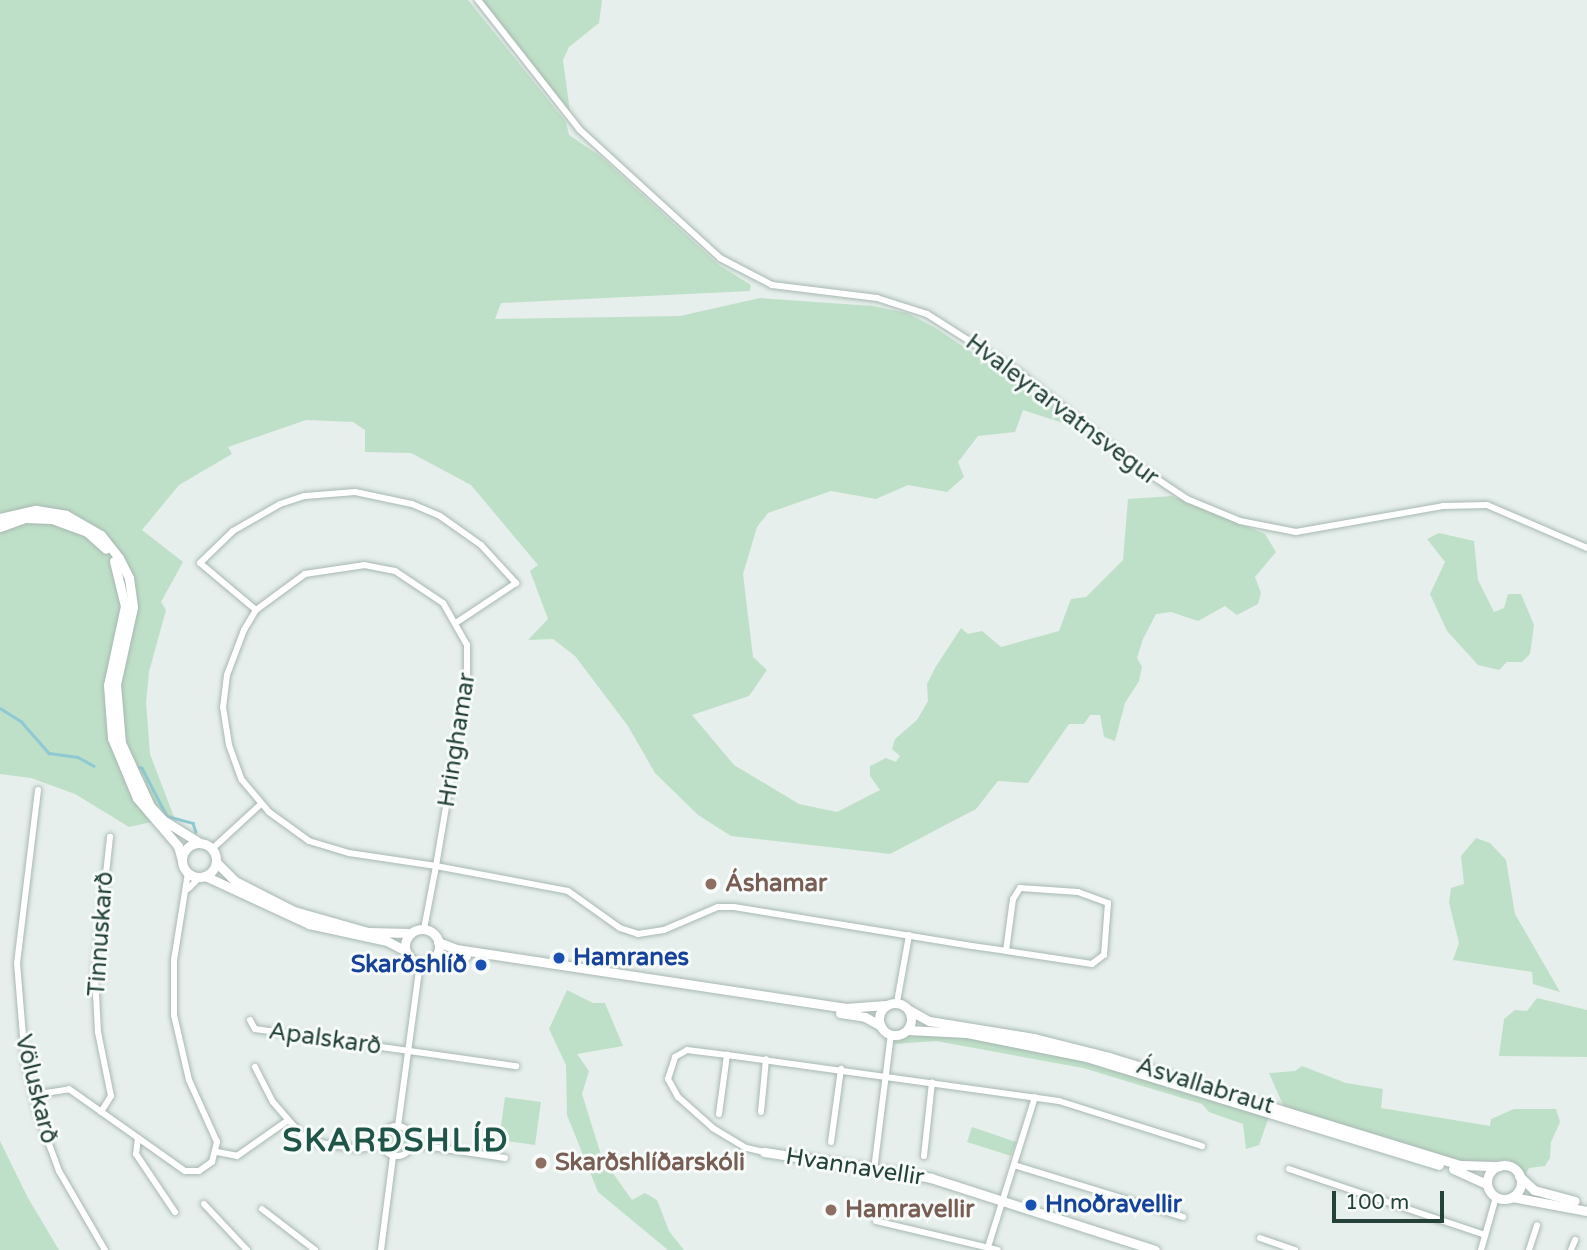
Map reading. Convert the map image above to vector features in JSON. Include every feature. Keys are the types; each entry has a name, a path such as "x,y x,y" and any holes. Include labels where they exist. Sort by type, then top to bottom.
{"main road":[{"path":"0,518 26,511 57,512 93,529 114,550 129,578 132,598 116,684 124,752 150,806 163,820 212,849 216,862 235,881 294,911 367,932 411,933 424,929 438,942 465,951 845,1008 897,1002 909,1010 911,1022 907,1030 891,1034 859,1015 476,957 435,957 420,963 387,941 309,924 188,873 175,842 137,797 112,738 108,685 125,606 114,559 94,538 62,521 25,518 0,527"},
{"path":"182,860 186,850 200,843"},
{"path":"202,877 216,862"},
{"path":"405,951 411,933"},
{"path":"435,957 438,942"},
{"path":"881,1026 880,1012 887,1004"},
{"name":"Ásvallabraut","path":"909,1010 929,1021 1014,1034 1109,1057 1461,1165 1499,1166"},
{"name":"Ásvallabraut","path":"907,1030 967,1033 1086,1057 1460,1171 1487,1184"},
{"name":"Hvannavellir","path":"759,1151 931,1178 1155,1250"},
{"path":"1587,1205 1537,1191 1511,1167 1499,1166 1491,1171 1487,1184 1496,1197 1512,1196 1587,1211"},
{"path":"1512,1196 1520,1185 1519,1175"}],"street":[{"name":"Hvaleyrarvatnsvegur","path":"478,0 580,130 720,258 772,285 877,298 927,314 1020,373 1130,461 1187,499 1240,521 1296,532 1443,506 1487,505 1587,548"},
{"path":"256,610 201,564 233,531 280,504 355,492 412,504 440,516 481,545 516,583 457,622"},
{"name":"Hringhamar","path":"424,929 436,866 467,683 469,657 457,622 421,584 395,571 365,565 305,574 256,610 234,654 223,707 235,764 261,804 299,835 330,850 436,866"},
{"name":"Völuskarð","path":"38,790 18,963 22,1035 33,1095 59,1171 105,1250"},
{"path":"212,849 261,804"},
{"name":"Tinnuskarð","path":"101,1112 111,1096 98,1032 95,975 110,837"},
{"path":"436,866 568,891 628,932 648,935 718,907 734,906 1006,951 1097,962 1104,955 1108,902 1077,892 1020,888 1013,900 1006,951"},
{"path":"33,1095 65,1088 189,1171 208,1167 217,1152 217,1142 189,1080 176,1027 174,960 188,889 188,873"},
{"path":"188,889 202,877"},
{"path":"897,1002 909,935"},
{"path":"398,1126 420,963"},
{"name":"Apalskarð","path":"250,1020 255,1029 407,1050"},
{"path":"874,1170 891,1034"},
{"path":"407,1050 516,1066"},
{"path":"759,1151 713,1128 669,1084 670,1065 683,1052 766,1059 1035,1097 1202,1146"},
{"path":"719,1114 727,1055"},
{"path":"761,1112 766,1059"},
{"path":"255,1067 287,1121 315,1144 359,1149 382,1145"},
{"path":"831,1142 841,1069"},
{"path":"924,1156 932,1082"},
{"path":"988,1247 1035,1097"},
{"path":"217,1152 237,1156 287,1121"},
{"path":"393,1156 405,1154 412,1144 410,1134 398,1126"},
{"path":"382,1145 385,1132 398,1126"},
{"path":"138,1138 136,1154 175,1212"},
{"path":"412,1144 505,1158"},
{"path":"382,1145 393,1156"},
{"path":"381,1250 393,1156"},
{"path":"1014,1165 1183,1217"},
{"path":"1289,1169 1485,1235"},
{"path":"1481,1250 1496,1197"},
{"path":"204,1204 247,1250"},
{"path":"262,1209 315,1250"},
{"path":"876,1221 998,1250"},
{"path":"1529,1250 1537,1225"},
{"path":"1261,1238 1296,1250"},
{"path":"1572,1250 1575,1240"}],"green space":[{"path":"0,0 468,0 566,122 569,135 600,156 719,265 751,285 750,291 501,303 495,319 680,316 760,298 873,306 907,313 934,327 1070,418 1063,423 1023,410 1015,432 978,436 958,462 964,477 947,492 908,485 876,499 831,491 768,513 757,527 743,574 753,657 767,670 749,696 692,715 734,765 799,804 837,812 880,790 870,776 870,766 886,758 896,762 900,756 892,749 895,739 917,720 928,701 927,684 961,628 968,634 982,631 1001,647 1059,631 1071,599 1086,597 1123,560 1128,499 1172,496 1265,534 1276,552 1255,577 1261,593 1258,604 1237,615 1225,606 1198,621 1171,612 1156,614 1143,639 1137,658 1142,667 1139,681 1125,703 1115,741 1104,737 1100,715 1090,715 1084,724 1069,724 1028,783 998,781 976,809 890,854 731,836 698,815 655,773 628,726 575,656 553,639 528,640 548,619 530,571 538,565 471,485 411,453 365,452 365,430 353,422 306,420 228,447 232,454 179,485 142,530 183,562 161,602 166,610 149,672 146,702 150,754 174,817 129,827 75,794 31,778 0,774"},
{"path":"482,0 602,0 599,23 569,47 563,60 570,112"},
{"path":"1439,533 1474,541 1478,580 1494,612 1504,608 1508,594 1521,594 1534,625 1530,654 1522,662 1507,662 1499,670 1478,665 1447,631 1430,594 1445,562 1427,539"},
{"path":"1476,838 1490,843 1506,860 1515,914 1560,992 1533,984 1532,972 1453,960 1459,943 1449,903 1451,888 1464,884 1461,856"},
{"path":"567,990 593,1003 605,1003 623,1046 577,1054 589,1071 582,1094 602,1158 632,1200 645,1193 657,1200 669,1231 684,1250 668,1250 598,1192 567,1115 566,1065 549,1029"},
{"path":"1537,998 1587,1010 1587,1057 1499,1056 1504,1019 1515,1010 1527,1011"},
{"path":"938,1031 1085,1060 1269,1117 1259,1145 1246,1149 1243,1124 1209,1112 1202,1104 1083,1068 936,1041 893,1044 911,1033"},
{"path":"1302,1066 1346,1083 1383,1089 1381,1108 1490,1126 1491,1119 1514,1109 1556,1109 1560,1122 1551,1142 1550,1158 1545,1166 1529,1168 1525,1175 1509,1160 1463,1162 1284,1107 1269,1073 1295,1071"},
{"path":"505,1097 541,1102 535,1145 499,1140"},
{"path":"972,1127 1016,1142 1011,1156 967,1142"},
{"path":"393,1131 401,1131 407,1141 401,1151 393,1151 387,1145 387,1137"},
{"path":"0,1141 28,1198 59,1250 0,1250"}],"waterway":[{"path":"0,708 21,721 49,753 78,757 94,766"},
{"path":"134,766 142,768 167,816 193,823 196,832"}],"place":[{"name":"Áshamar","path":"711,884"},
{"name":"Hamranes","path":"559,958"},
{"name":"Skarðshlíð","path":"481,965"},
{"name":"Skarðshlíðarskóli","path":"541,1163"},
{"name":"Hnoðravellir","path":"1031,1205"},
{"name":"Hamravellir","path":"831,1210"}],"district":[{"name":"SKARÐSHLÍÐ","path":"396,1141"}]}
